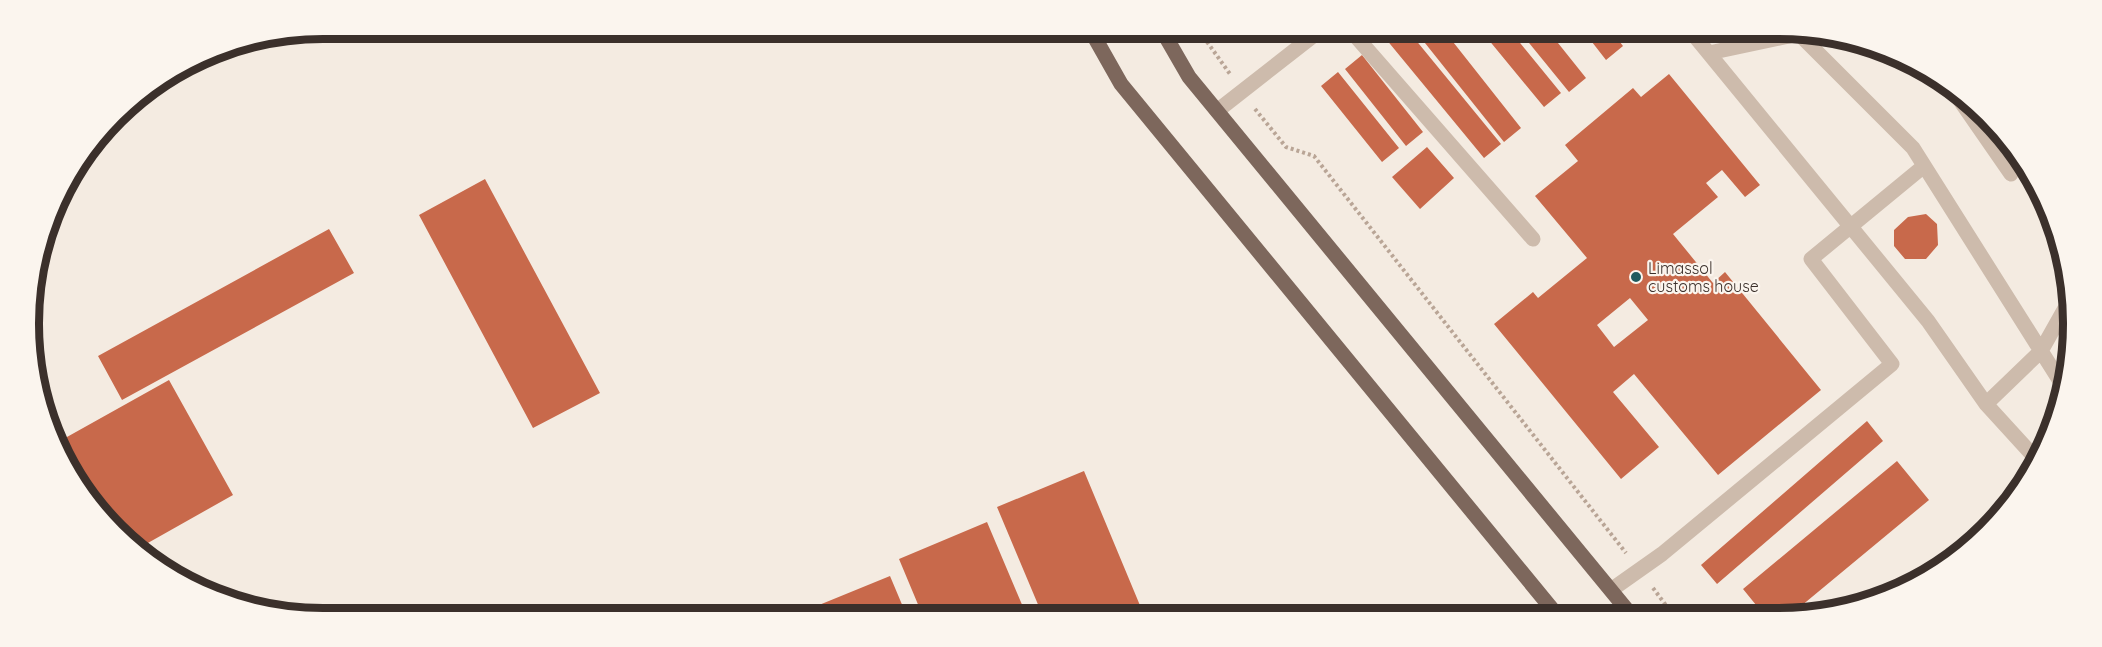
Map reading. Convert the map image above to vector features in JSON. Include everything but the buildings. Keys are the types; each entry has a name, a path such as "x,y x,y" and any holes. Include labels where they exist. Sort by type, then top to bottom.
{"main road":[{"path":"1096,39 1121,84 1551,608"},
{"path":"1167,39 1189,77 1626,608"}],"lane":[{"path":"1217,111 1243,94 1310,39"},
{"path":"1358,39 1533,239"},
{"path":"1697,39 1928,321 1986,404 2031,454"},
{"path":"1709,53 1775,39"},
{"path":"1805,40 1913,148 2058,378"},
{"path":"1968,111 2011,174"},
{"path":"1611,590 1662,554 1892,364 1811,259 1924,166"},
{"path":"1986,404 2041,351 2062,313"}],"path":[{"path":"1205,39 1243,94 1286,147 1314,156 1668,608"}],"place":[{"name":"Limassol customs house","path":"1636,277"}]}
